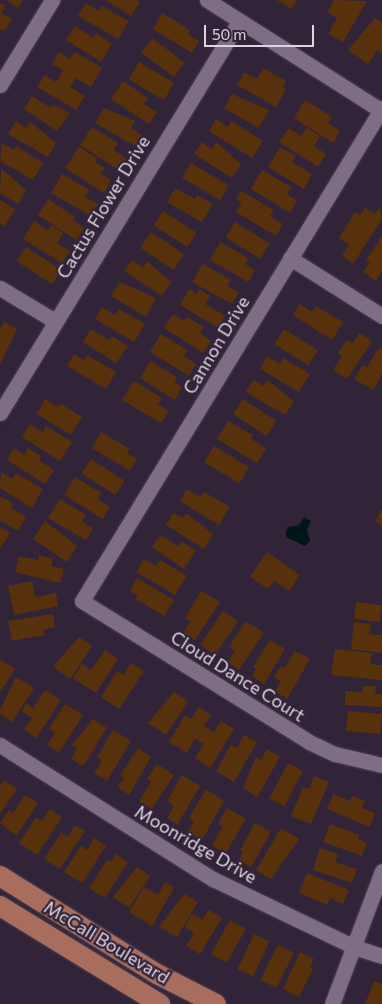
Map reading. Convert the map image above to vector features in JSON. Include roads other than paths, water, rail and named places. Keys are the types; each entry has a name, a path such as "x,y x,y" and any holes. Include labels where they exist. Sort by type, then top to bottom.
{"main road":[{"name":"McCall Boulevard","path":"0,876 136,962 216,1004"},
{"name":"McCall Boulevard","path":"0,906 160,1004"}],"street":[{"path":"0,85 52,0"},
{"path":"207,0 382,109"},
{"name":"Cactus Flower Drive","path":"0,413 239,21"},
{"name":"Cannon Drive","path":"82,601 382,109"},
{"path":"290,258 382,316"},
{"path":"0,288 55,321"},
{"name":"Cloud Dance Court","path":"82,601 309,742 344,757 382,765"},
{"name":"Moonridge Drive","path":"0,745 213,879 354,947 382,956"},
{"path":"332,1004 382,871"}]}
